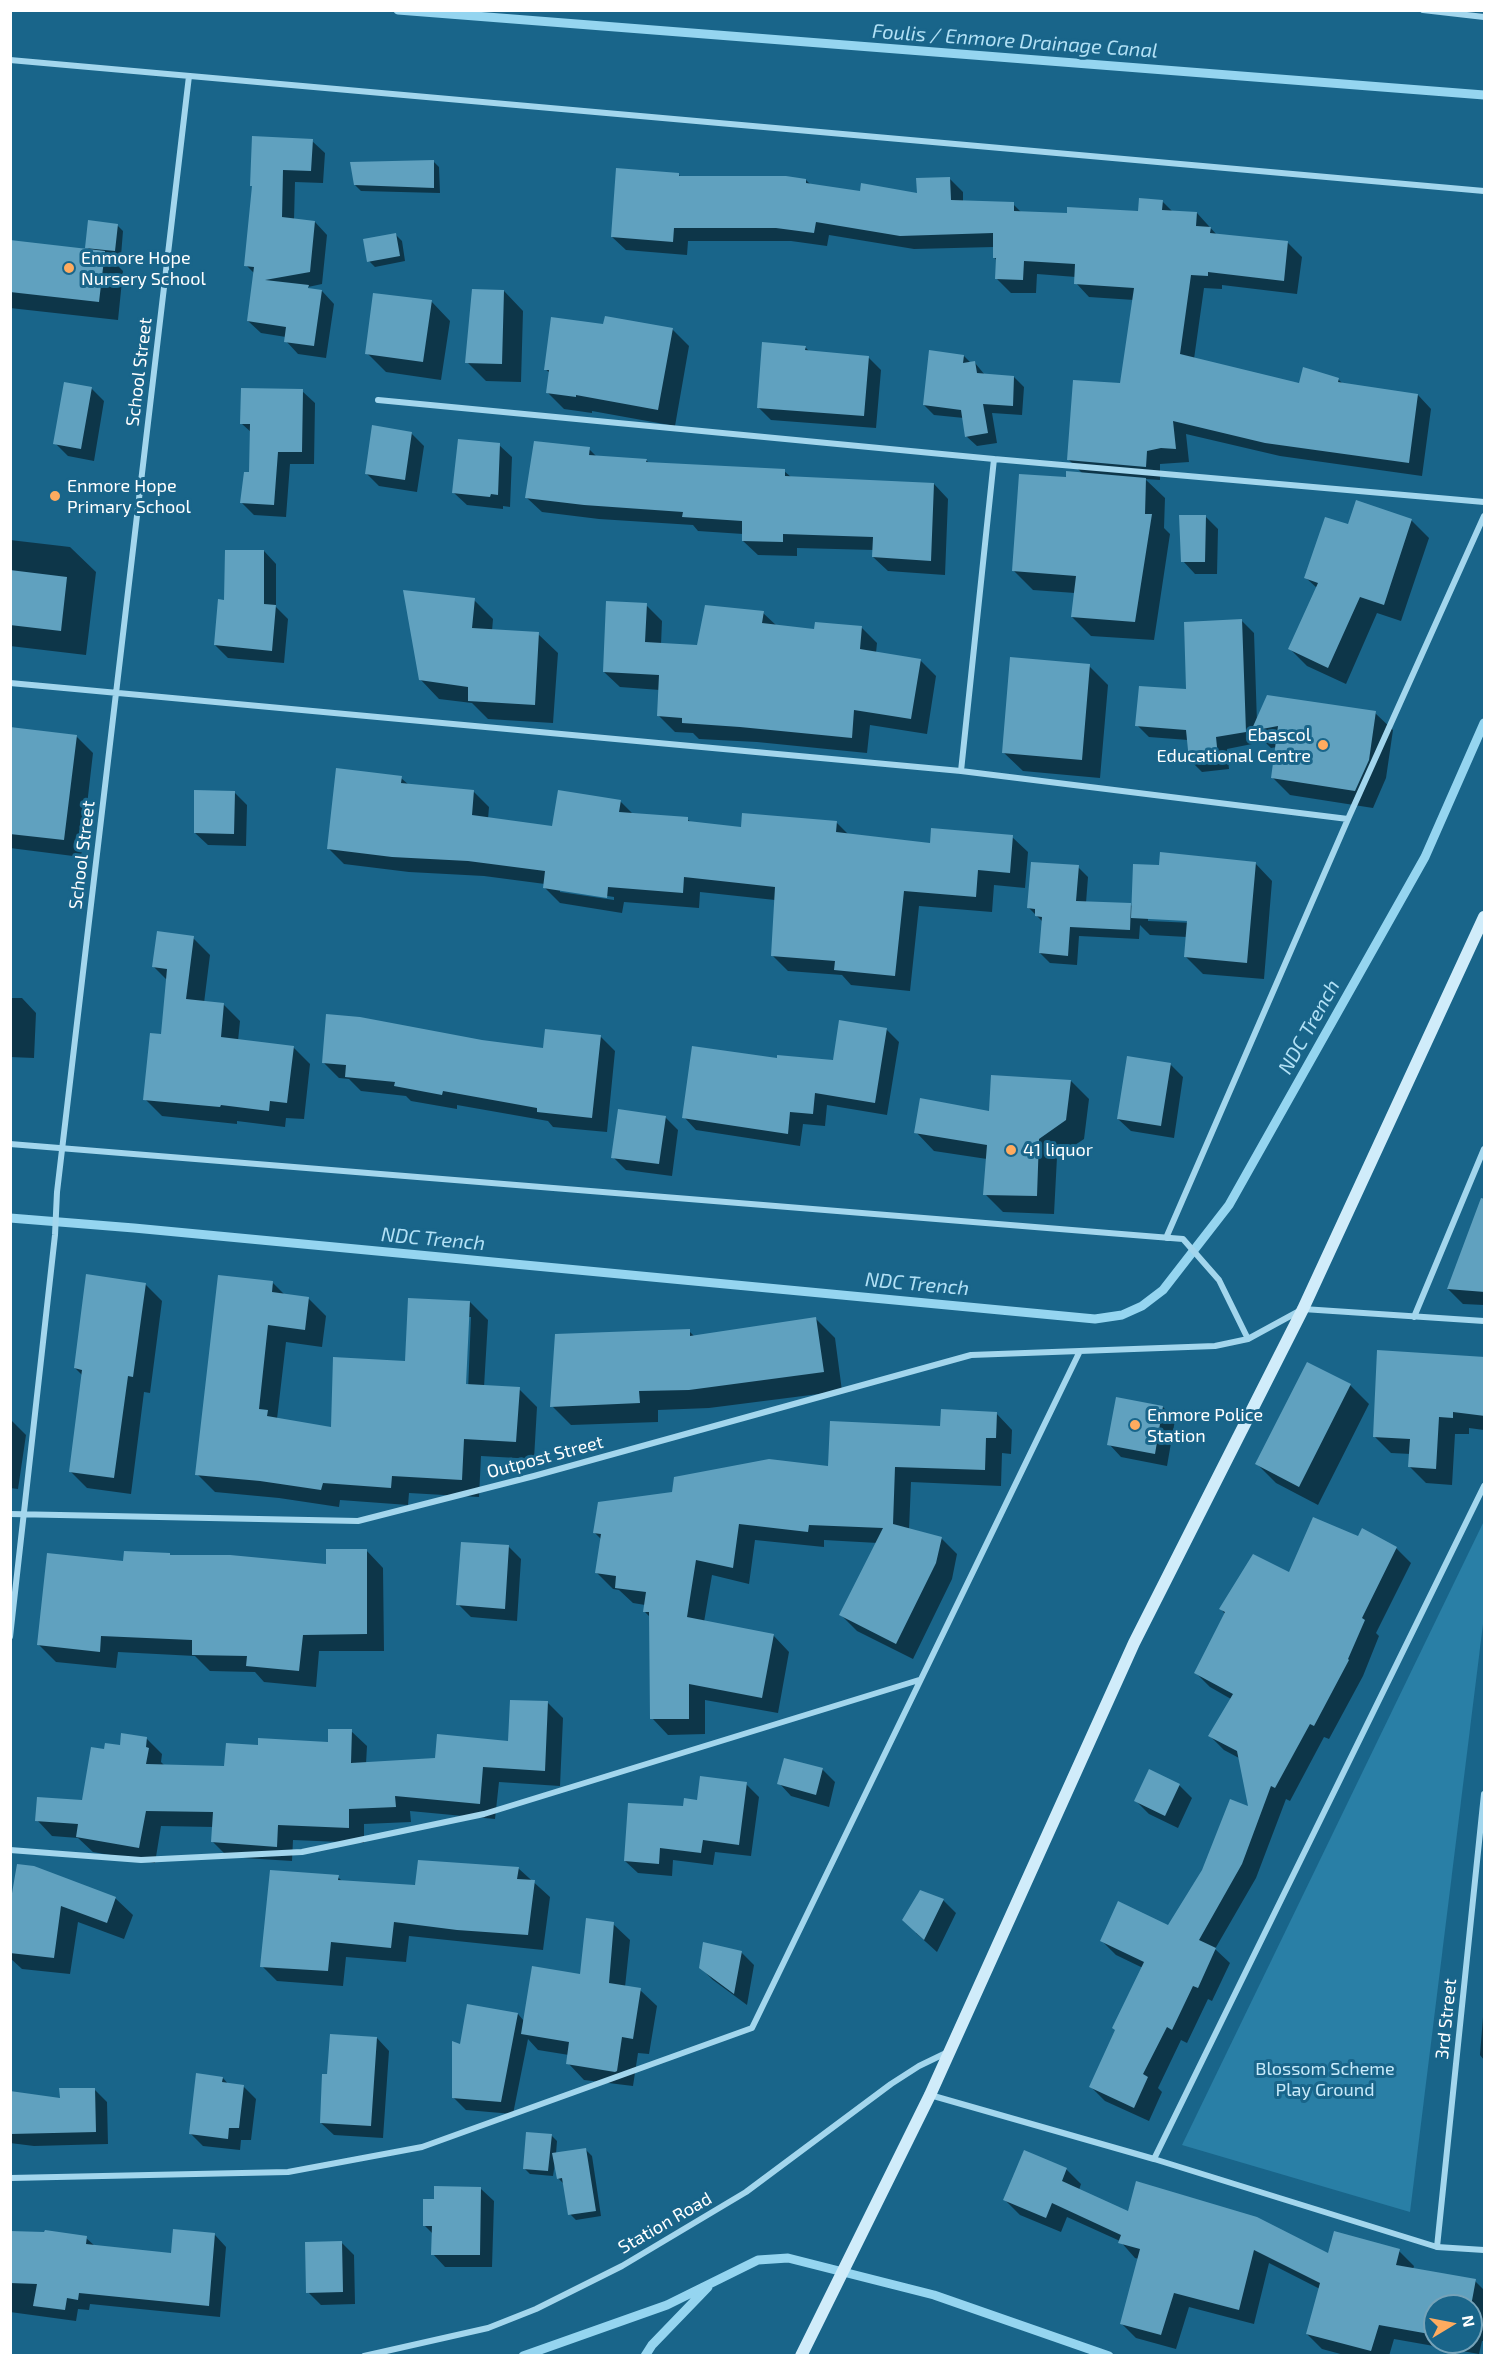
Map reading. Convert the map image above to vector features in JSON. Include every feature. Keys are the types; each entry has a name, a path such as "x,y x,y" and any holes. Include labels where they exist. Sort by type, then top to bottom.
{"main road":[{"path":"801,2355 930,2095 1134,1643 1303,1310 1485,917"}],"street":[{"path":"1423,10 1485,17"},
{"path":"10,60 1485,191"},
{"name":"School Street","path":"10,1637 55,1234 57,1192 189,76"},
{"path":"378,400 994,459 1485,502"},
{"path":"961,771 994,459"},
{"path":"1166,1238 1348,819 1485,516"},
{"path":"10,683 961,771 1348,819"},
{"path":"10,1144 1183,1239 1219,1281 1248,1339"},
{"path":"1414,1317 1485,1149"},
{"path":"1303,1310 1485,1321"},
{"name":"Outpost Street","path":"10,1514 358,1521 534,1476 971,1355 1078,1353 1215,1346 1248,1339 1303,1310"},
{"path":"10,2178 288,2172 422,2147 752,2028 1078,1353"},
{"path":"1155,2159 1485,1486"},
{"path":"10,1850 141,1860 302,1852 484,1814 919,1680"},
{"name":"3rd Street","path":"1437,2247 1485,1794"},
{"name":"Station Road","path":"364,2355 488,2328 536,2309 622,2266 746,2192 891,2084 919,2066 949,2052"},
{"path":"930,2095 1155,2159 1437,2247 1485,2250"}],"green space":[{"name":"Blossom Scheme Play Ground","path":"1484,1521 1484,1616 1410,2212 1182,2145"}],"building":[{"path":"252,136 313,139 311,171 283,170 282,217 315,221 310,272 265,280 309,285 308,288 322,290 314,346 284,342 286,327 247,321 254,267 244,266 252,186 250,186"},
{"path":"434,160 434,188 354,185 350,162"},
{"path":"616,168 679,173 679,176 786,176 806,179 806,183 860,191 861,183 917,193 916,178 950,177 951,200 1014,202 1014,211 1067,213 1067,207 1138,211 1139,198 1163,200 1162,210 1197,212 1196,226 1211,227 1210,233 1288,241 1284,281 1208,272 1208,276 1191,275 1180,354 1299,383 1303,367 1339,378 1338,382 1418,394 1409,463 1265,443 1173,421 1176,449 1161,448 1147,451 1146,467 1067,460 1073,380 1120,383 1134,288 1074,284 1075,264 1024,261 1023,280 995,279 996,258 993,258 993,233 900,236 816,222 814,233 776,228 674,228 673,242 611,237"},
{"path":"88,220 118,224 115,251 85,248"},
{"path":"396,233 400,256 367,262 363,239"},
{"path":"10,240 105,251 99,302 10,292"},
{"path":"472,289 504,290 502,364 465,363"},
{"path":"373,293 432,300 423,362 365,354"},
{"path":"605,316 673,328 658,410 576,395 576,397 546,393 549,370 544,370 551,317 603,324"},
{"path":"762,342 806,346 805,350 869,356 864,416 757,408"},
{"path":"929,350 964,355 963,363 975,361 977,373 1014,376 1013,406 983,404 988,433 965,437 961,410 923,405"},
{"path":"64,382 92,387 81,449 53,444"},
{"path":"241,388 303,389 302,452 278,452 274,505 240,503 244,472 249,472 250,424 240,424"},
{"path":"372,425 412,432 405,480 365,474"},
{"path":"458,439 500,443 498,495 491,494 490,497 452,493"},
{"path":"534,441 590,447 589,455 647,459 646,462 785,469 785,476 934,483 931,561 872,557 873,537 783,534 783,542 742,541 742,521 682,517 683,512 525,498"},
{"path":"1066,471 1146,478 1145,514 1152,514 1135,622 1071,617 1076,576 1012,571 1019,474 1066,477"},
{"path":"1356,500 1412,519 1384,605 1360,597 1328,668 1288,649 1318,583 1304,578 1325,517 1348,524"},
{"path":"1179,515 1206,515 1205,562 1181,562"},
{"path":"225,550 264,550 264,604 276,605 272,651 214,645 218,599 224,600"},
{"path":"10,570 67,577 61,631 10,625"},
{"path":"403,590 475,598 472,628 539,632 535,705 468,701 468,687 419,680"},
{"path":"606,601 647,603 645,642 697,645 705,605 764,611 762,623 814,629 815,622 862,626 860,649 921,659 911,719 854,710 852,738 682,723 682,718 657,716 659,675 603,672"},
{"path":"1242,619 1246,732 1216,737 1218,757 1189,760 1186,730 1135,726 1139,686 1186,689 1184,622"},
{"path":"1010,657 1090,664 1082,760 1002,753"},
{"name":"Ebascol Educational Centre","path":"1267,695 1376,711 1369,760 1355,791 1271,778 1278,726 1251,731"},
{"path":"10,727 77,735 64,840 10,834"},
{"path":"336,768 402,776 401,783 474,790 472,815 552,826 558,790 621,800 619,812 688,817 688,821 741,827 742,813 837,821 836,832 930,843 931,828 1013,835 1010,873 978,870 976,897 904,891 895,976 834,970 835,961 771,956 775,887 684,877 683,893 608,887 607,898 543,888 545,871 468,861 392,857 327,849"},
{"path":"194,790 235,791 234,834 194,833"},
{"path":"1160,852 1256,862 1247,963 1184,957 1187,921 1131,918 1133,864 1159,865"},
{"path":"1031,862 1079,865 1076,901 1131,903 1130,930 1070,927 1068,956 1039,953 1042,917 1035,916 1035,909 1027,908"},
{"path":"157,931 194,936 186,999 224,1003 221,1037 294,1046 287,1103 270,1101 269,1111 221,1105 220,1107 143,1100 150,1033 161,1034 167,969 152,967"},
{"path":"326,1014 360,1017 482,1040 543,1048 545,1029 601,1035 592,1118 537,1112 537,1108 443,1091 442,1095 394,1086 395,1082 345,1077 346,1065 322,1063"},
{"path":"839,1020 887,1028 875,1103 815,1093 813,1114 790,1112 788,1134 682,1118 692,1046 777,1058 777,1055 833,1060"},
{"path":"1127,1056 1171,1063 1161,1126 1117,1119"},
{"path":"991,1075 1071,1080 1066,1120 1039,1139 1037,1196 983,1195 987,1145 914,1133 920,1098 989,1111"},
{"path":"618,1109 666,1116 659,1164 611,1158"},
{"path":"1481,1198 1485,1199 1485,1292 1447,1289"},
{"path":"86,1274 146,1283 133,1377 128,1376 114,1478 69,1472 82,1370 74,1368"},
{"path":"218,1275 273,1281 272,1292 309,1297 305,1330 268,1325 259,1409 268,1410 267,1416 331,1427 333,1357 405,1361 408,1298 470,1301 466,1384 520,1387 516,1442 464,1439 462,1480 392,1476 391,1488 323,1483 321,1490 195,1475"},
{"path":"816,1317 824,1372 689,1390 639,1391 640,1403 550,1407 555,1334 690,1329 690,1336"},
{"path":"1377,1350 1485,1357 1485,1416 1453,1412 1453,1418 1439,1417 1436,1469 1408,1467 1410,1439 1373,1437"},
{"path":"1307,1362 1351,1384 1299,1487 1255,1464"},
{"name":"Enmore Police Station","path":"1116,1397 1163,1406 1155,1454 1107,1445"},
{"path":"941,1409 997,1412 996,1438 986,1438 985,1470 895,1467 893,1524 942,1537 936,1563 896,1644 839,1615 883,1528 809,1525 808,1532 739,1524 733,1568 696,1560 687,1617 774,1634 762,1698 689,1684 689,1719 650,1719 649,1612 643,1612 646,1592 615,1588 616,1576 595,1573 601,1534 593,1533 598,1502 672,1492 674,1477 769,1459 828,1466 830,1421 940,1426"},
{"path":"1313,1517 1358,1536 1362,1528 1397,1547 1362,1618 1365,1620 1349,1660 1314,1726 1310,1724 1275,1788 1271,1786 1242,1864 1199,1940 1216,1948 1198,1988 1193,1986 1172,2030 1167,2027 1143,2074 1148,2077 1134,2108 1089,2087 1115,2030 1112,2028 1144,1962 1100,1941 1118,1901 1168,1925 1202,1870 1230,1799 1248,1806 1237,1751 1208,1736 1233,1694 1194,1673 1225,1612 1219,1609 1253,1554 1289,1572"},
{"path":"461,1542 509,1545 505,1609 456,1605"},
{"path":"326,1549 367,1549 367,1634 303,1635 299,1671 246,1666 247,1656 192,1655 192,1640 101,1636 100,1652 37,1645 47,1553 123,1561 124,1551 170,1553 170,1555 230,1555 326,1564"},
{"path":"510,1700 548,1701 545,1771 483,1767 480,1804 395,1796 396,1807 349,1809 349,1828 278,1825 277,1847 211,1842 213,1812 146,1811 139,1848 76,1837 78,1824 35,1821 37,1797 82,1800 91,1747 104,1749 105,1743 120,1745 121,1733 147,1737 146,1747 149,1748 146,1764 224,1766 226,1743 258,1745 258,1738 328,1742 328,1729 352,1729 351,1763 435,1758 437,1734 508,1741"},
{"path":"784,1758 823,1768 816,1795 777,1784"},
{"path":"1149,1769 1180,1784 1165,1816 1134,1801"},
{"path":"700,1776 747,1782 739,1845 703,1840 701,1853 660,1848 659,1864 624,1861 628,1803 683,1806 684,1798 697,1800"},
{"path":"418,1860 519,1867 517,1879 535,1880 528,1935 457,1930 394,1922 391,1948 331,1942 328,1971 260,1967 270,1870 339,1875 338,1880 415,1885"},
{"path":"17,1864 34,1866 116,1897 107,1923 61,1906 54,1958 10,1953 10,1905"},
{"path":"920,1890 944,1899 924,1940 902,1920"},
{"path":"586,1918 614,1922 609,1983 641,1988 633,2039 622,2037 615,2072 566,2064 569,2042 521,2034 532,1966 580,1974"},
{"path":"703,1942 742,1951 734,1994 699,1968"},
{"path":"467,2004 518,2013 501,2102 452,2098 452,2041 460,2044"},
{"path":"330,2034 377,2037 371,2126 320,2123 322,2074 327,2074"},
{"path":"196,2073 223,2077 222,2082 244,2085 239,2128 229,2128 228,2139 189,2134"},
{"path":"59,2088 95,2088 96,2132 10,2134 10,2091 60,2098"},
{"path":"526,2132 552,2134 548,2171 523,2169"},
{"path":"586,2148 596,2211 568,2215 562,2178 557,2179 552,2153"},
{"path":"1024,2150 1067,2168 1062,2181 1128,2211 1136,2181 1257,2217 1328,2253 1334,2231 1400,2249 1396,2265 1476,2279 1473,2294 1423,2294 1423,2333 1379,2325 1371,2351 1306,2334 1320,2283 1254,2250 1239,2310 1174,2293 1161,2335 1120,2324 1140,2249 1118,2243 1121,2235 1052,2203 1046,2218 1003,2200"},
{"path":"434,2186 481,2187 480,2255 431,2255 432,2226 423,2226 423,2199 434,2199"},
{"path":"173,2229 215,2233 209,2306 79,2293 78,2300 67,2298 65,2310 33,2306 37,2284 10,2283 10,2231 44,2232 45,2230 87,2236 86,2244 171,2253"},
{"path":"342,2241 343,2292 306,2293 305,2242"}],"waterway":[{"name":"Foulis / Enmore Drainage Canal","path":"398,10 1484,95"},
{"name":"NDC Trench","path":"10,1218 1095,1319 1122,1315 1142,1306 1163,1290 1229,1205 1425,857 1484,723"},
{"path":"523,2356 667,2305 758,2260 788,2258 934,2295 1109,2356"},
{"path":"645,2356 652,2345 708,2287"}],"place":[{"name":"Enmore Hope Nursery School","path":"69,268"},
{"name":"Enmore Hope Primary School","path":"55,496"},
{"name":"Ebascol Educational Centre","path":"1323,745"},
{"name":"41 liquor","path":"1011,1150"},
{"name":"Enmore Police Station","path":"1135,1425"}]}
